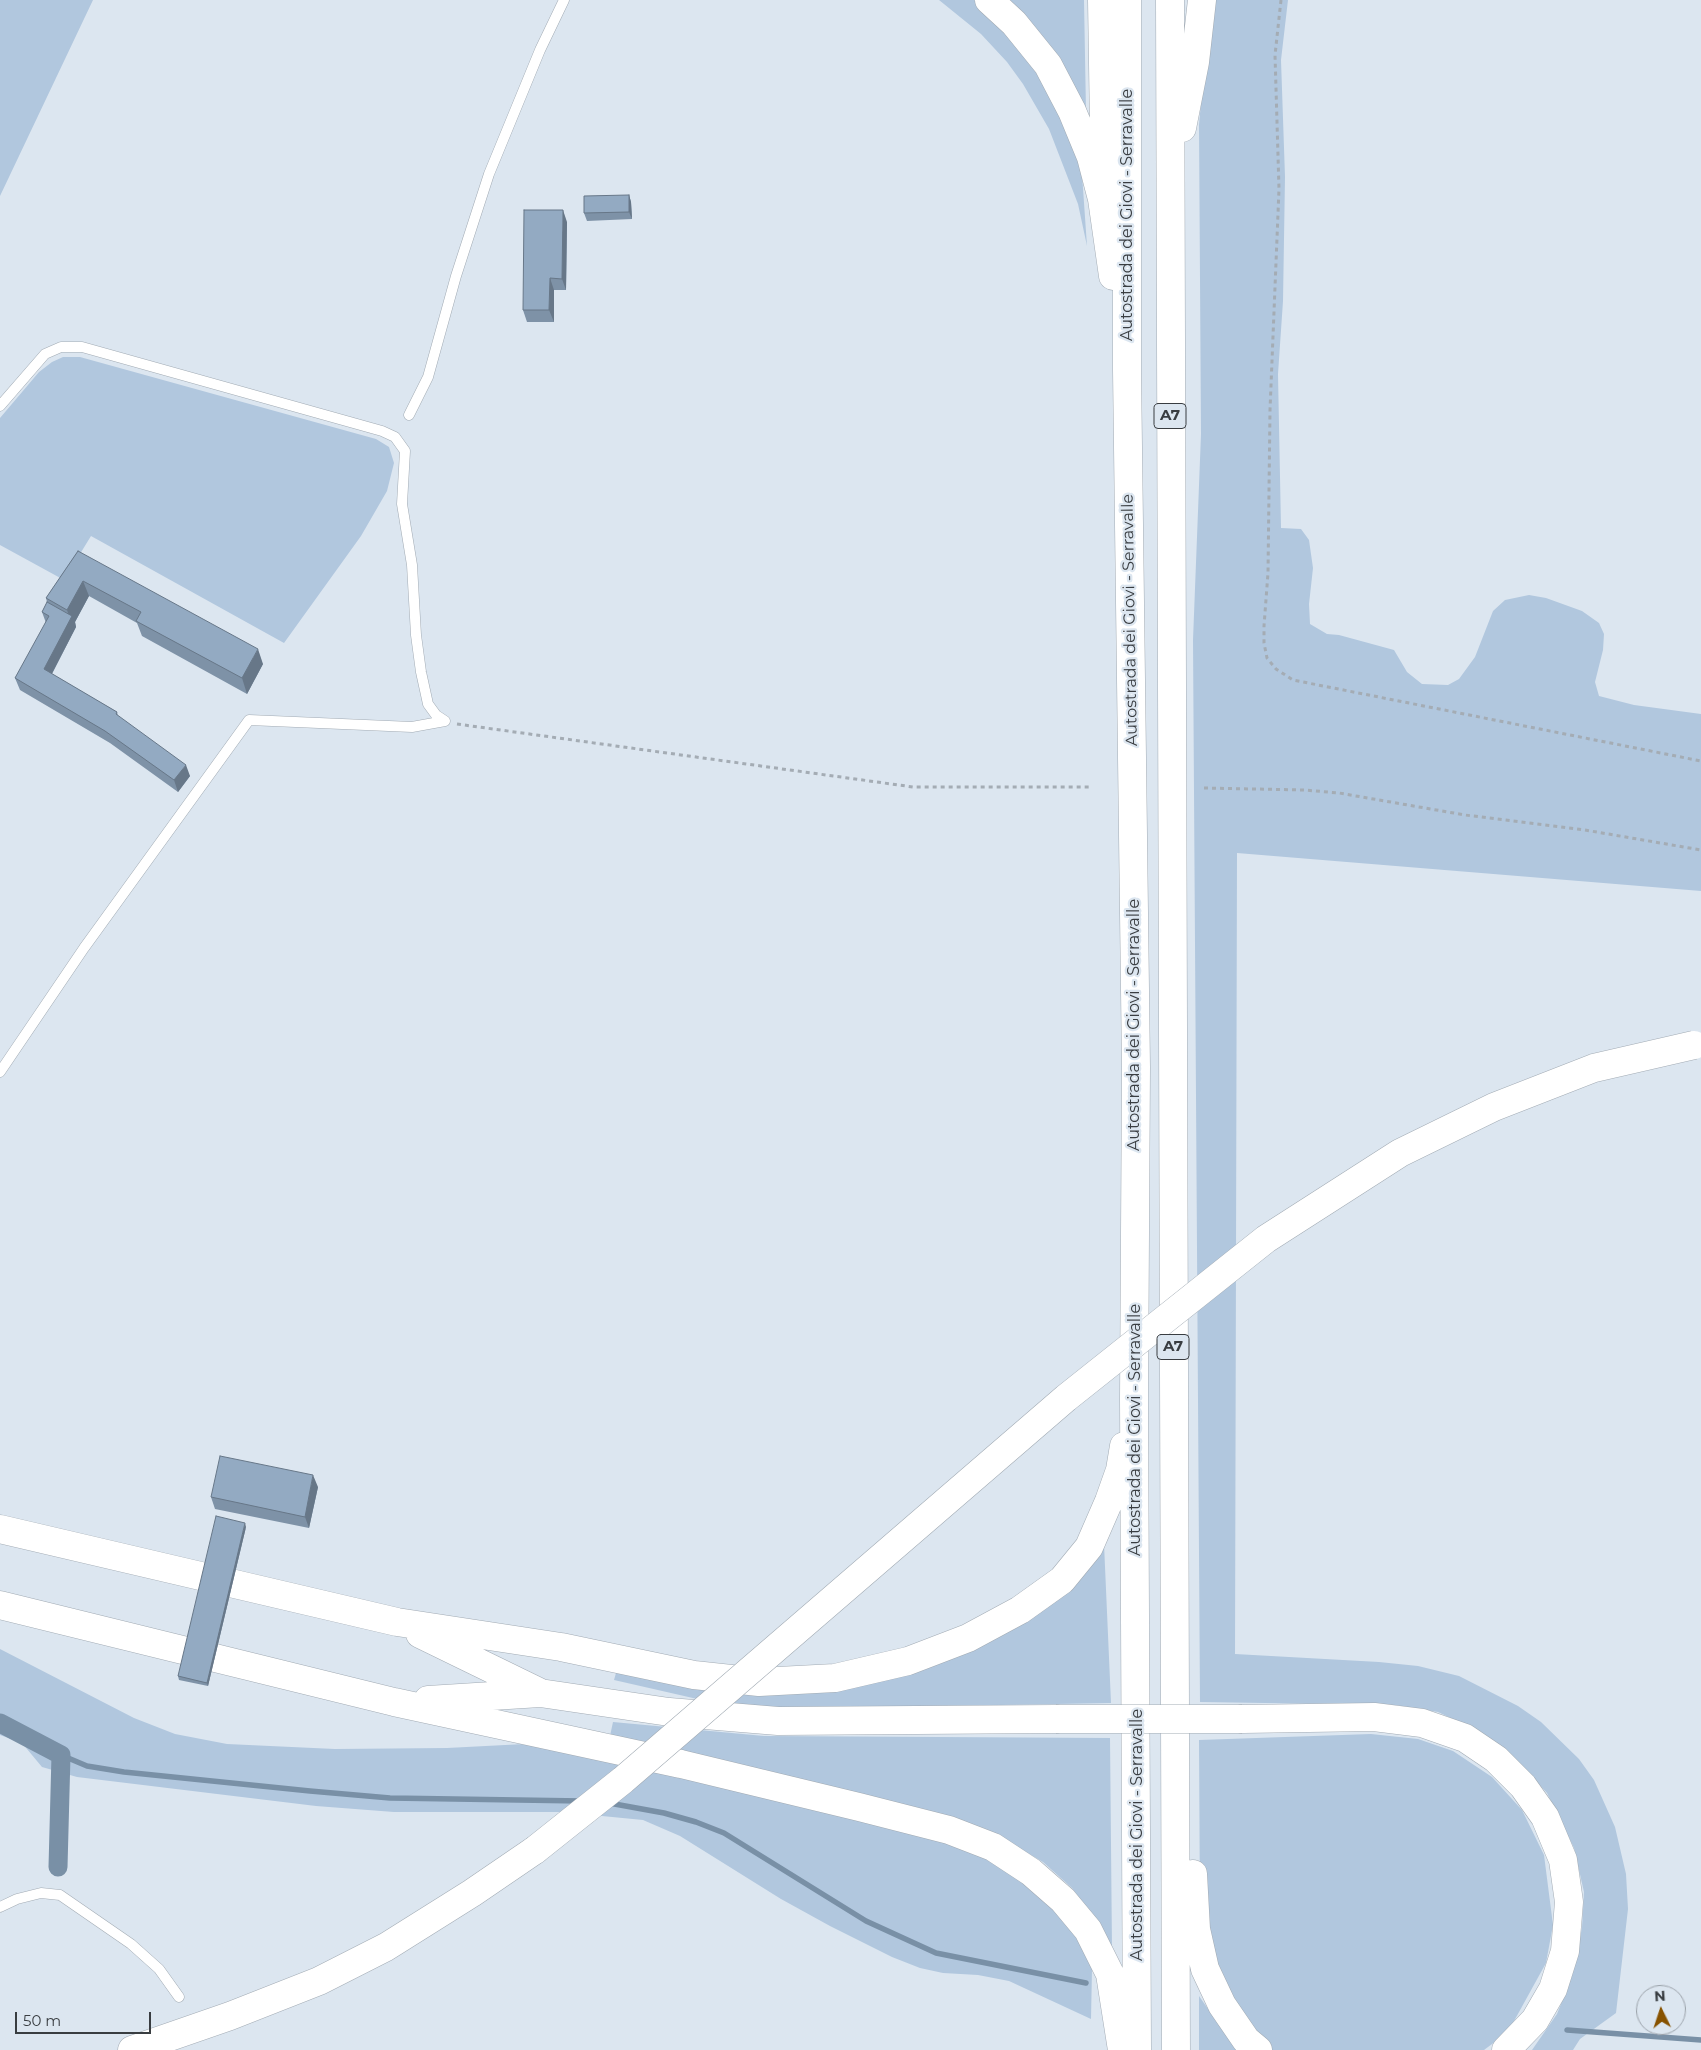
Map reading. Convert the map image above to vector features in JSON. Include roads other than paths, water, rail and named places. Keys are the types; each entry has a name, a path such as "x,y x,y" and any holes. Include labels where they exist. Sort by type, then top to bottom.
{"main road":[{"path":"989,0 1014,23 1048,65 1072,112 1091,157 1102,199 1127,370"},
{"path":"1102,0 1104,127 1110,190 1110,256"},
{"name":"Autostrada dei Giovi - Serravalle","path":"1127,0 1127,370 1136,1067 1134,1399 1137,2050"},
{"name":"A7","path":"1170,0 1173,1643 1176,2050"},
{"path":"1170,188 1195,62 1202,0"},
{"path":"132,2050 230,2016 319,1981 386,1947 472,1893 535,1850 630,1773 1066,1398 1266,1240 1400,1153 1494,1107 1594,1068 1701,1044"},
{"path":"0,1529 397,1622 561,1647 694,1675 759,1682 835,1678 908,1662 968,1638 1020,1610 1062,1580 1090,1547 1109,1500 1120,1470 1134,1399"},
{"path":"0,1605 394,1702 681,1764 859,1807 949,1830 993,1847 1031,1872 1063,1900 1088,1930 1110,1974 1122,2050"},
{"path":"397,1622 540,1693"},
{"path":"1173,1643 1193,1824 1196,1929 1205,1969 1222,2005 1246,2040 1258,2050"},
{"path":"394,1702 540,1693 668,1712 778,1721 1374,1717 1422,1723 1464,1738 1496,1759 1523,1786 1545,1817 1563,1860 1568,1912 1565,1951 1553,1990 1535,2020 1506,2050"},
{"path":"168,2050 230,2016"}],"lane":[{"path":"409,415 428,377 451,292 489,174 543,43 564,0"},
{"path":"0,406 45,354 61,347 82,347 382,431 395,437 405,451 402,504 412,565 416,635 421,672 428,704 436,715 445,721 412,728 249,720 84,948 0,1072"},
{"path":"0,1907 17,1899 41,1893 60,1896 131,1944 159,1969 178,1997"}],"waterway":[{"path":"0,1723 61,1755 58,1867"},
{"path":"61,1755 87,1766 124,1772 310,1791 390,1798 582,1801"},
{"path":"609,1803 664,1813 696,1822 724,1833 866,1921 936,1953 1086,1983"},
{"path":"1567,2030 1701,2040"}]}
